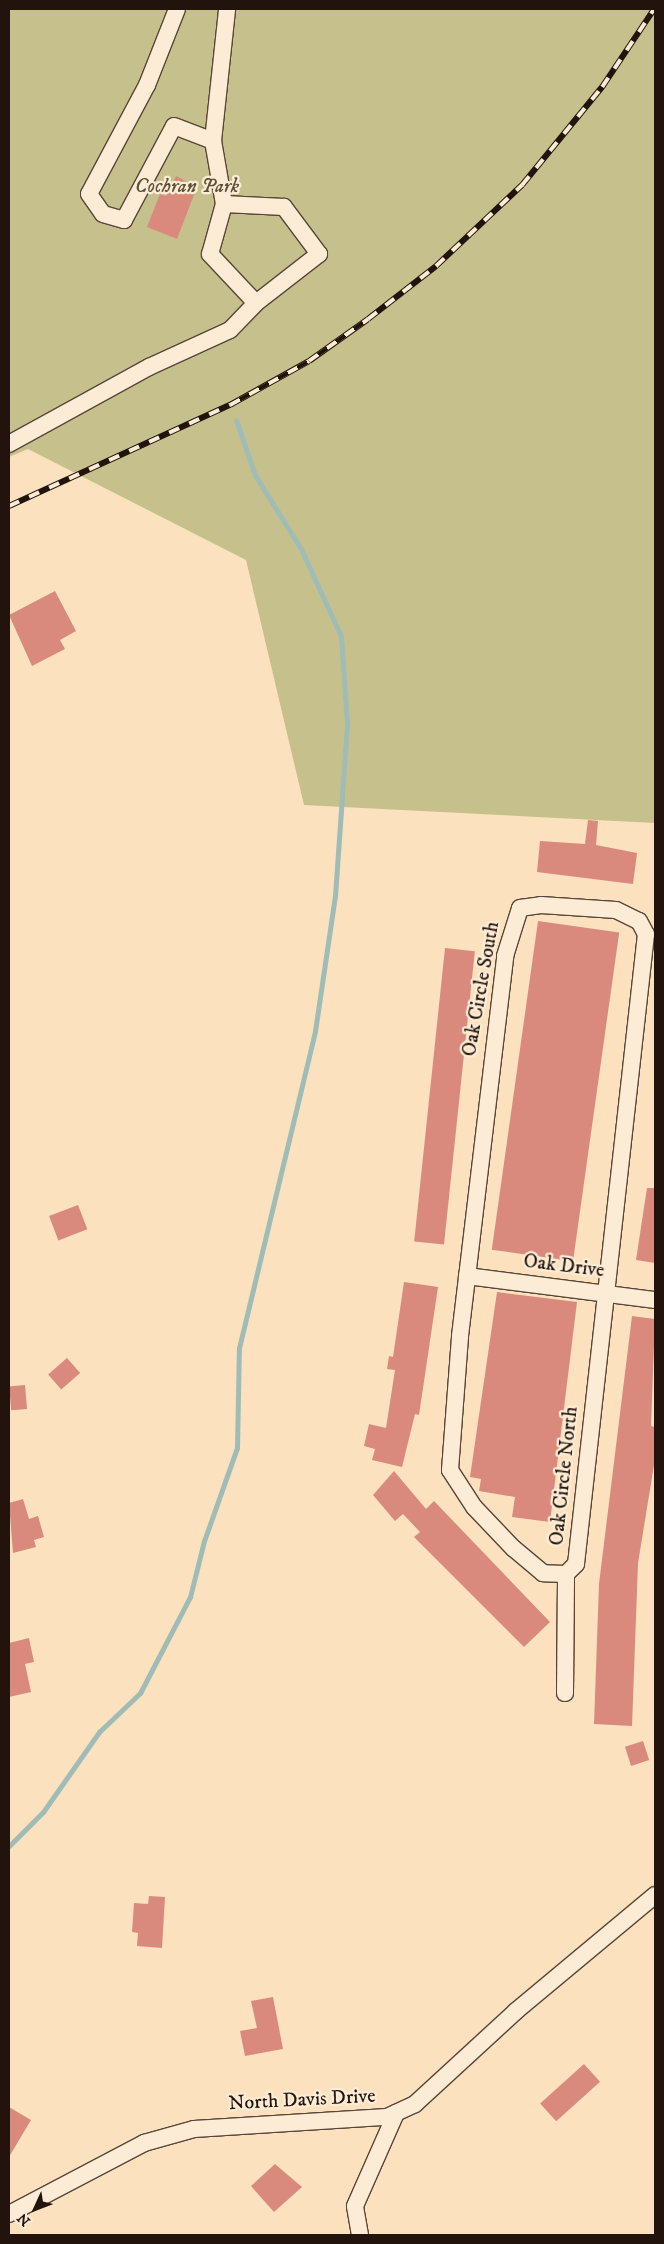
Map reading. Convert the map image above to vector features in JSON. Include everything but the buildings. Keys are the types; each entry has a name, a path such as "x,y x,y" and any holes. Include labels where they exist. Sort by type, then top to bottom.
{"street":[{"path":"178,9 147,85 89,194 103,214 124,220 174,126 213,141"},
{"path":"227,9 213,141 224,204 210,254 256,303"},
{"path":"9,444 149,367 230,330 256,303 319,254 284,207 224,204"},
{"name":"Oak Circle South","path":"467,1276 492,1040 512,925 520,908 616,910 639,921 646,934 605,1293"},
{"name":"Oak Drive","path":"467,1276 655,1300"},
{"name":"Oak Circle North","path":"467,1276 450,1470 474,1507 514,1550 543,1573 566,1574 576,1564 605,1293"},
{"path":"565,1693 566,1574"},
{"name":"North Davis Drive","path":"9,2214 144,2143 194,2128 396,2113 415,2104 516,2011 655,1895"},
{"path":"360,2235 355,2206 396,2113"}],"green space":[{"name":"Cochran Park","path":"9,9 655,9 655,823 304,805 246,560 28,449 9,457"}],"waterway":[{"path":"9,1846 43,1812 99,1732 140,1693 190,1597 204,1541 237,1448 239,1348 315,1031 335,896 347,724 341,636 301,549 255,475 236,420"}],"railway":[{"path":"9,506 230,405 309,361 368,319 436,266 522,185 602,87 654,9"}]}
